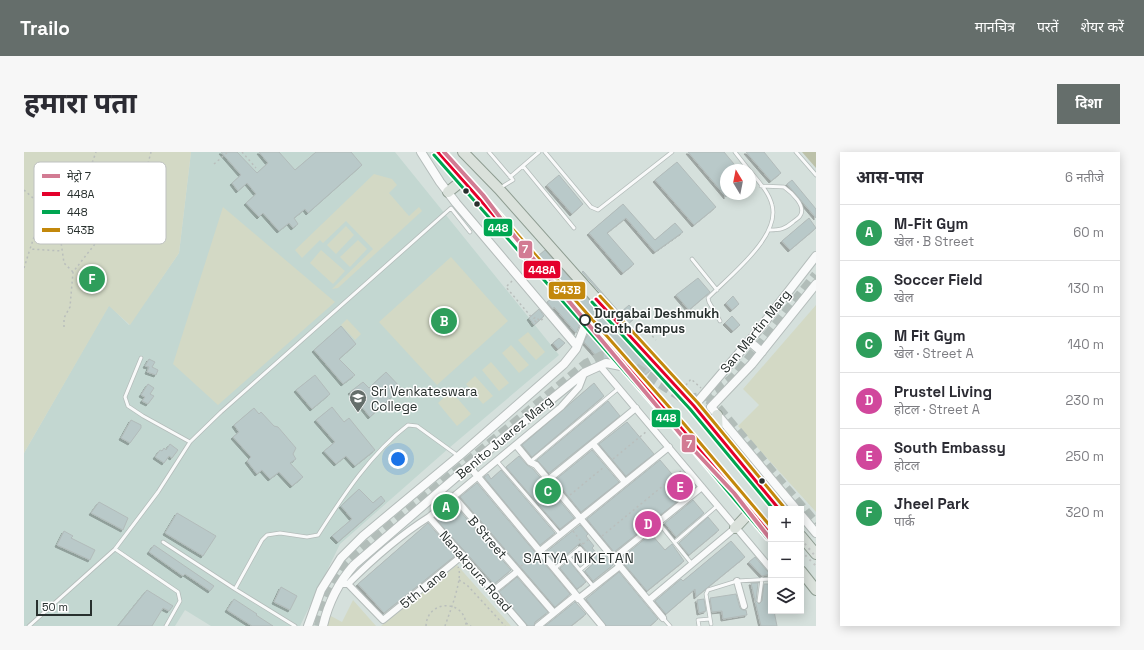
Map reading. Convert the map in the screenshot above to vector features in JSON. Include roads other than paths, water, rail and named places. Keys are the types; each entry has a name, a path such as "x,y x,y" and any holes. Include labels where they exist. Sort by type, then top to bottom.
{"main road":[{"path":"438,152 681,428 768,531"},
{"path":"463,152 499,189 694,406 776,506"},
{"path":"448,192 462,180"},
{"path":"714,411 718,436"},
{"path":"735,528 751,511"},
{"path":"804,539 816,554"},
{"path":"804,575 816,590"}],"street":[{"path":"421,152 448,192 517,277 577,346"},
{"name":"San Martin Marg","path":"694,406 749,341 816,256"},
{"name":"San Martin Marg","path":"714,411 816,284"},
{"name":"Benito Juarez Marg","path":"308,626 321,590 341,558 362,536 459,456 564,364 577,346 587,321"},
{"path":"749,341 762,352"},
{"name":"Benito Juarez Marg","path":"323,626 325,615 340,584 354,565 469,466 584,373 606,364 615,364 626,367"},
{"path":"600,366 768,566"},
{"path":"340,584 348,584 375,558 454,497 561,407 579,387 584,373"},
{"path":"554,396 561,407"},
{"path":"548,480 636,408"},
{"path":"714,411 793,506"},
{"path":"593,444 624,482"},
{"path":"516,445 530,462 536,465 649,600 662,618"},
{"path":"540,551 669,447"},
{"path":"469,466 540,551 576,597 602,626"},
{"path":"614,558 702,487"},
{"name":"B Street","path":"454,497 554,613"},
{"name":"Nanakpura Road","path":"429,517 523,626"},
{"path":"804,519 816,533"},
{"path":"649,600 735,528"},
{"name":"5th Lane","path":"348,584 383,620 463,556"},
{"path":"538,626 620,566"},
{"path":"493,592 517,571"},
{"path":"737,581 744,606"}],"lane":[{"path":"489,152 513,180 499,189"},
{"path":"510,177 539,152"},
{"path":"545,152 591,207 598,210 672,152"},
{"path":"735,152 744,164"},
{"path":"796,152 816,175"},
{"path":"523,166 574,228"},
{"path":"720,321 708,300 749,256 770,230 773,216 772,205 756,179"},
{"path":"761,186 784,187 801,205 802,209 800,216 787,227 781,230 770,230"},
{"path":"29,626 115,549 158,492 190,442 221,412 451,208 470,232"},
{"path":"692,259 717,290"},
{"path":"141,358 125,396 128,406 190,442"},
{"path":"530,462 619,388"},
{"path":"235,589 262,540 267,535 280,532 307,537 318,535 366,467 379,452 408,425 417,426 459,456"},
{"path":"497,461 560,535"},
{"path":"674,542 717,506"},
{"path":"658,522 692,564"},
{"path":"804,538 816,533"},
{"path":"163,542 295,626"},
{"path":"554,569 580,548 591,561 580,570"},
{"path":"115,549 178,592 180,601 166,626"},
{"path":"569,557 593,587"},
{"path":"759,601 762,579"},
{"path":"711,624 706,594 708,590 737,581 768,579"},
{"path":"662,618 670,626"},
{"path":"699,626 698,620 710,619"}],"tunnel":[{"path":"319,626 329,593 347,564 377,537 586,364 602,356 617,356 680,396 693,398 705,396 721,387 735,376 816,275"},
{"path":"707,399 711,400 816,524"}],"railway":[{"path":"737,491 768,521"},
{"path":"804,542 816,557"},
{"path":"804,554 816,566"}],"metro line":[{"name":"7","path":"444,152 483,195 515,237 693,449 734,493 768,536"}],"place":[{"name":"Jheel Park","path":"92,279"},
{"name":"Durgabai Deshmukh South Campus","path":"585,320"},
{"name":"Soccer Field","path":"444,321"},
{"name":"Sri Venkateswara College","path":"358,413"},
{"name":"South Embassy","path":"680,487"},
{"name":"M Fit Gym","path":"548,491"},
{"name":"M-Fit Gym","path":"446,507"},
{"name":"Prustel Living","path":"648,524"}],"district":[{"name":"SATYA NIKETAN","path":"579,558"}]}
